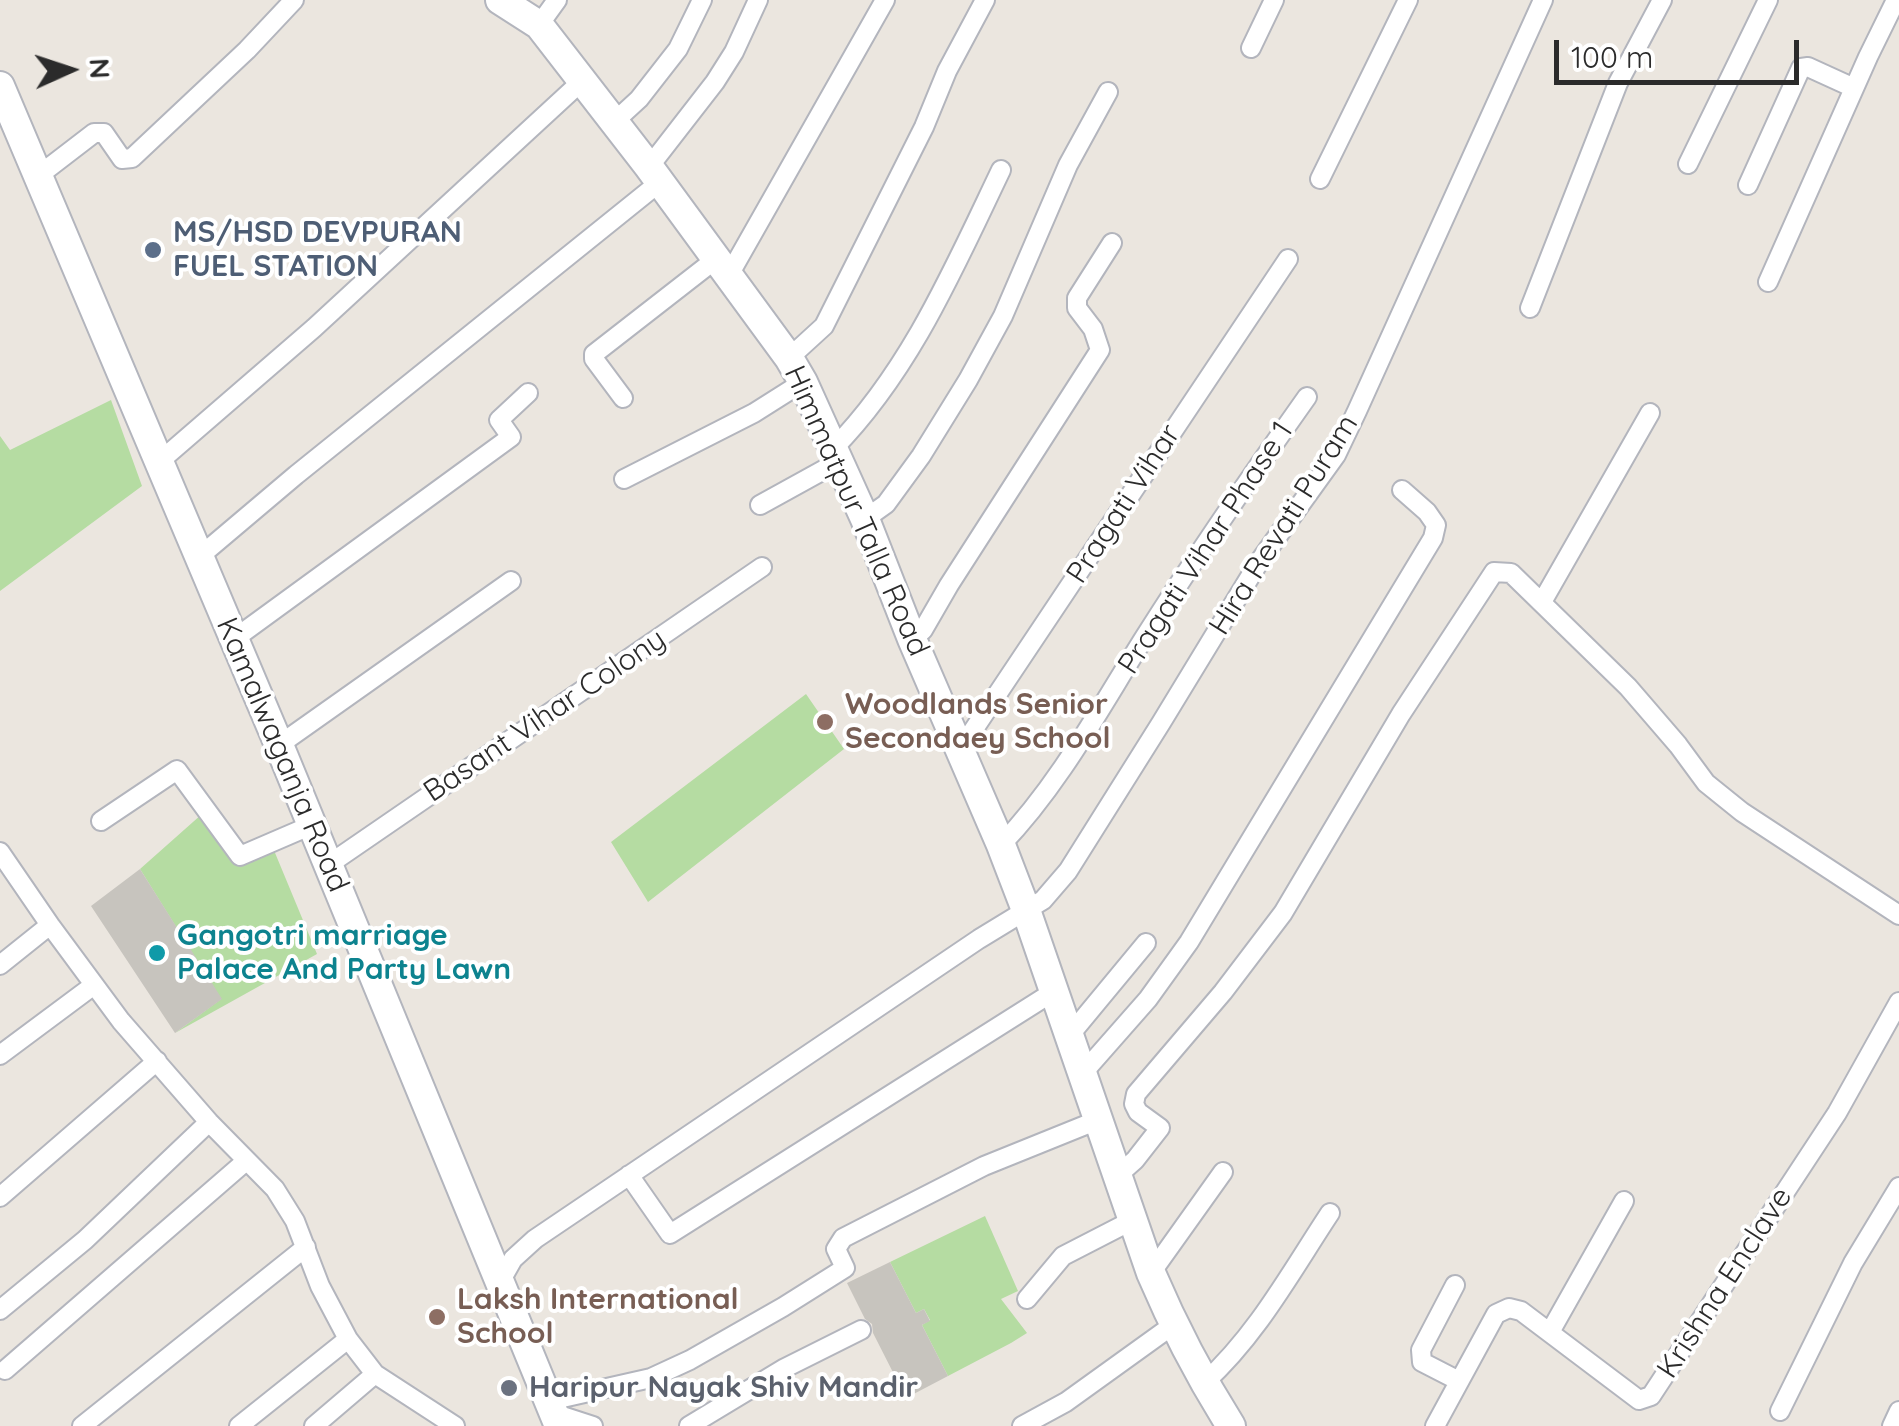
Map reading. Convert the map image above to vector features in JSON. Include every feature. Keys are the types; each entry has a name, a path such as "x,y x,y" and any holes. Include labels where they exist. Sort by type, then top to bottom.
{"street":[{"path":"38,176 94,134 104,133 122,159 132,158 294,0"},
{"name":"Himmatpur Talla Road","path":"500,0 539,25 654,174 796,370 866,519 912,638 1002,846 1150,1274 1173,1326 1228,1425"},
{"path":"539,25 557,0"},
{"path":"614,122 639,99 678,49 702,0"},
{"path":"199,556 654,174 734,52 758,0"},
{"path":"624,398 594,354 722,267 885,0"},
{"path":"624,479 754,414 796,370 824,326 986,0"},
{"path":"1251,48 1274,0"},
{"path":"1320,179 1408,0"},
{"name":"Hira Revati Puram","path":"500,1282 512,1259 535,1239 778,1073 1043,900 1068,870 1259,562 1336,454 1543,0"},
{"path":"1530,308 1618,83 1662,0"},
{"path":"1688,164 1768,0"},
{"path":"1768,282 1896,0"},
{"path":"1748,185 1801,68 1854,88"},
{"path":"159,462 314,328 582,80"},
{"name":"Kamalwaganja Road","path":"0,86 280,745 554,1413"},
{"path":"866,519 886,504 968,380 1003,316 1068,165 1108,92"},
{"path":"760,506 835,455 909,353 1001,170"},
{"path":"912,638 924,630 949,584 1100,350 1093,329 1078,308 1077,298 1112,243"},
{"name":"Pragati Vihar","path":"960,750 1288,259"},
{"path":"234,638 511,437 500,420 528,393"},
{"name":"Pragati Vihar Phase 1","path":"1002,846 1059,770 1212,533 1306,397"},
{"path":"1542,602 1650,413"},
{"path":"1082,1074 1148,999 1189,942 1433,538 1436,525 1402,490"},
{"name":"Basant Vihar Colony","path":"328,865 762,568"},
{"path":"1117,1176 1160,1128 1138,1112 1134,1104 1136,1094 1223,992 1283,913 1401,714 1494,572 1511,573 1628,687 1706,783 1742,812 1899,915"},
{"path":"280,745 511,580"},
{"path":"102,821 177,770 240,856 312,825"},
{"path":"3,863 120,1021 209,1122 275,1189 295,1221 320,1286 348,1339 375,1374 455,1426"},
{"path":"0,964 50,925"},
{"path":"1069,1036 1146,942"},
{"path":"0,1055 94,985"},
{"path":"629,1175 670,1234 1054,992"},
{"name":"Krishna Enclave","path":"1435,1426 1496,1314 1509,1308 1521,1311 1640,1400 1651,1396 1837,1112 1899,1002"},
{"path":"0,1197 157,1061"},
{"path":"554,1413 690,1360 783,1308 844,1268 836,1249 843,1238 984,1166 1098,1120"},
{"path":"0,1310 85,1240 209,1122"},
{"path":"5,1370 246,1161"},
{"path":"1150,1274 1223,1172"},
{"path":"1780,1411 1854,1263 1899,1187"},
{"path":"1550,1332 1624,1201"},
{"path":"1204,1383 1256,1326 1330,1213"},
{"path":"1026,1299 1063,1256 1131,1221"},
{"path":"82,1426 306,1247"},
{"path":"1455,1286 1421,1350 1422,1362 1460,1381"},
{"path":"1022,1426 1066,1402 1173,1326"},
{"path":"689,1426 785,1368 861,1330"},
{"path":"239,1426 348,1339"},
{"path":"314,1426 375,1374"},
{"path":"1892,1426 1899,1412"},
{"path":"554,1413 593,1426"}],"green space":[{"path":"111,400 142,486 0,591 0,436 10,450"},
{"path":"806,694 844,749 648,902 611,842"},
{"path":"202,814 236,865 273,848 317,954 175,1033 221,999 140,869"},
{"path":"985,1216 1018,1291 1001,1299 1027,1333 948,1376 922,1325 930,1320 924,1309 916,1313 890,1262"}],"building":[{"name":"Gangotri marriage Palace And Party Lawn","path":"140,869 222,999 175,1033 91,906"},
{"path":"890,1262 916,1313 924,1309 930,1321 922,1325 948,1376 906,1398 872,1324 865,1319 847,1283"}],"place":[{"name":"MS/HSD DEVPURAN FUEL STATION","path":"153,250"},
{"name":"Woodlands Senior Secondaey School","path":"825,722"},
{"name":"Gangotri marriage Palace And Party Lawn","path":"157,953"},
{"name":"Laksh International School","path":"437,1317"},
{"name":"Haripur Nayak Shiv Mandir","path":"509,1388"}]}
